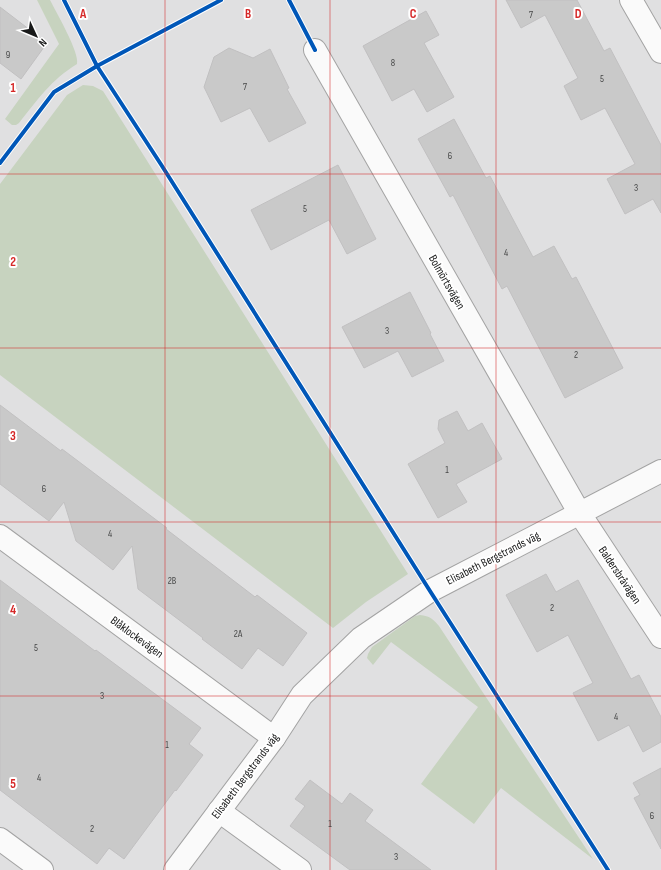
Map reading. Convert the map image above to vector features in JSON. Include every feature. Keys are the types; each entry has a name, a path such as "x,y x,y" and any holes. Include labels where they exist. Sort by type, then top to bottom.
{"street":[{"path":"631,0 661,52"},
{"name":"Bolmörtsvägen","path":"315,50 580,514"},
{"name":"Elisabeth Bergstrands väg","path":"175,870 274,738 302,695 361,638 430,591 661,471"},
{"name":"Baldersbråvägen","path":"580,514 661,637"},
{"name":"Blåklockevägen","path":"0,536 274,738"},
{"path":"219,811 300,870"},
{"path":"0,839 42,870"}],"green space":[{"path":"37,0 50,0 75,51 77,64 52,83 19,123 12,125 5,119 59,44"},
{"path":"83,85 93,86 103,91 408,574 366,602 333,628 0,375 0,184 67,95"},
{"path":"420,615 431,618 439,626 593,859 501,788 474,824 421,784 478,707 391,642 373,665 367,658 372,647 415,616"}],"building":[{"path":"506,0 577,0 604,51 610,48 661,145 661,213 653,199 625,214 607,179 635,164 605,108 581,120 564,86 578,78 545,15 521,28"},
{"path":"0,7 47,43 21,79 0,63"},
{"path":"426,11 439,35 424,43 454,97 427,112 414,89 392,101 363,46"},
{"path":"229,48 253,58 270,49 289,88 287,89 306,123 269,142 250,108 221,122 204,87 214,57"},
{"path":"454,119 486,178 490,176 533,257 554,246 572,279 576,277 623,368 565,398 507,286 502,289 453,195 450,197 418,139"},
{"path":"338,165 376,239 347,254 329,220 271,250 251,210"},
{"path":"410,292 444,361 412,377 398,351 364,368 342,327"},
{"path":"0,405 61,451 62,449 167,528 166,529 255,597 257,595 307,633 283,666 258,648 242,669 138,589 132,546 113,570 76,541 64,502 49,521 0,484"},
{"path":"457,411 468,431 482,423 502,459 456,484 467,502 438,518 408,464 445,443 438,429 439,420"},
{"path":"546,574 556,592 578,580 631,679 639,675 661,717 661,742 643,752 629,725 598,741 573,693 593,683 568,635 537,652 506,595"},
{"path":"0,580 201,728 189,744 203,755 124,859 109,848 97,864 0,790"},
{"path":"661,768 661,849 634,798 640,795 633,783"},
{"path":"310,780 342,804 350,793 373,810 365,821 431,870 350,870 290,826 305,806 295,799"}],"cycle path":[{"path":"64,0 97,66 162,166 608,870"},
{"path":"0,163 54,92 97,66 221,0"},
{"path":"289,0 315,50"}]}
